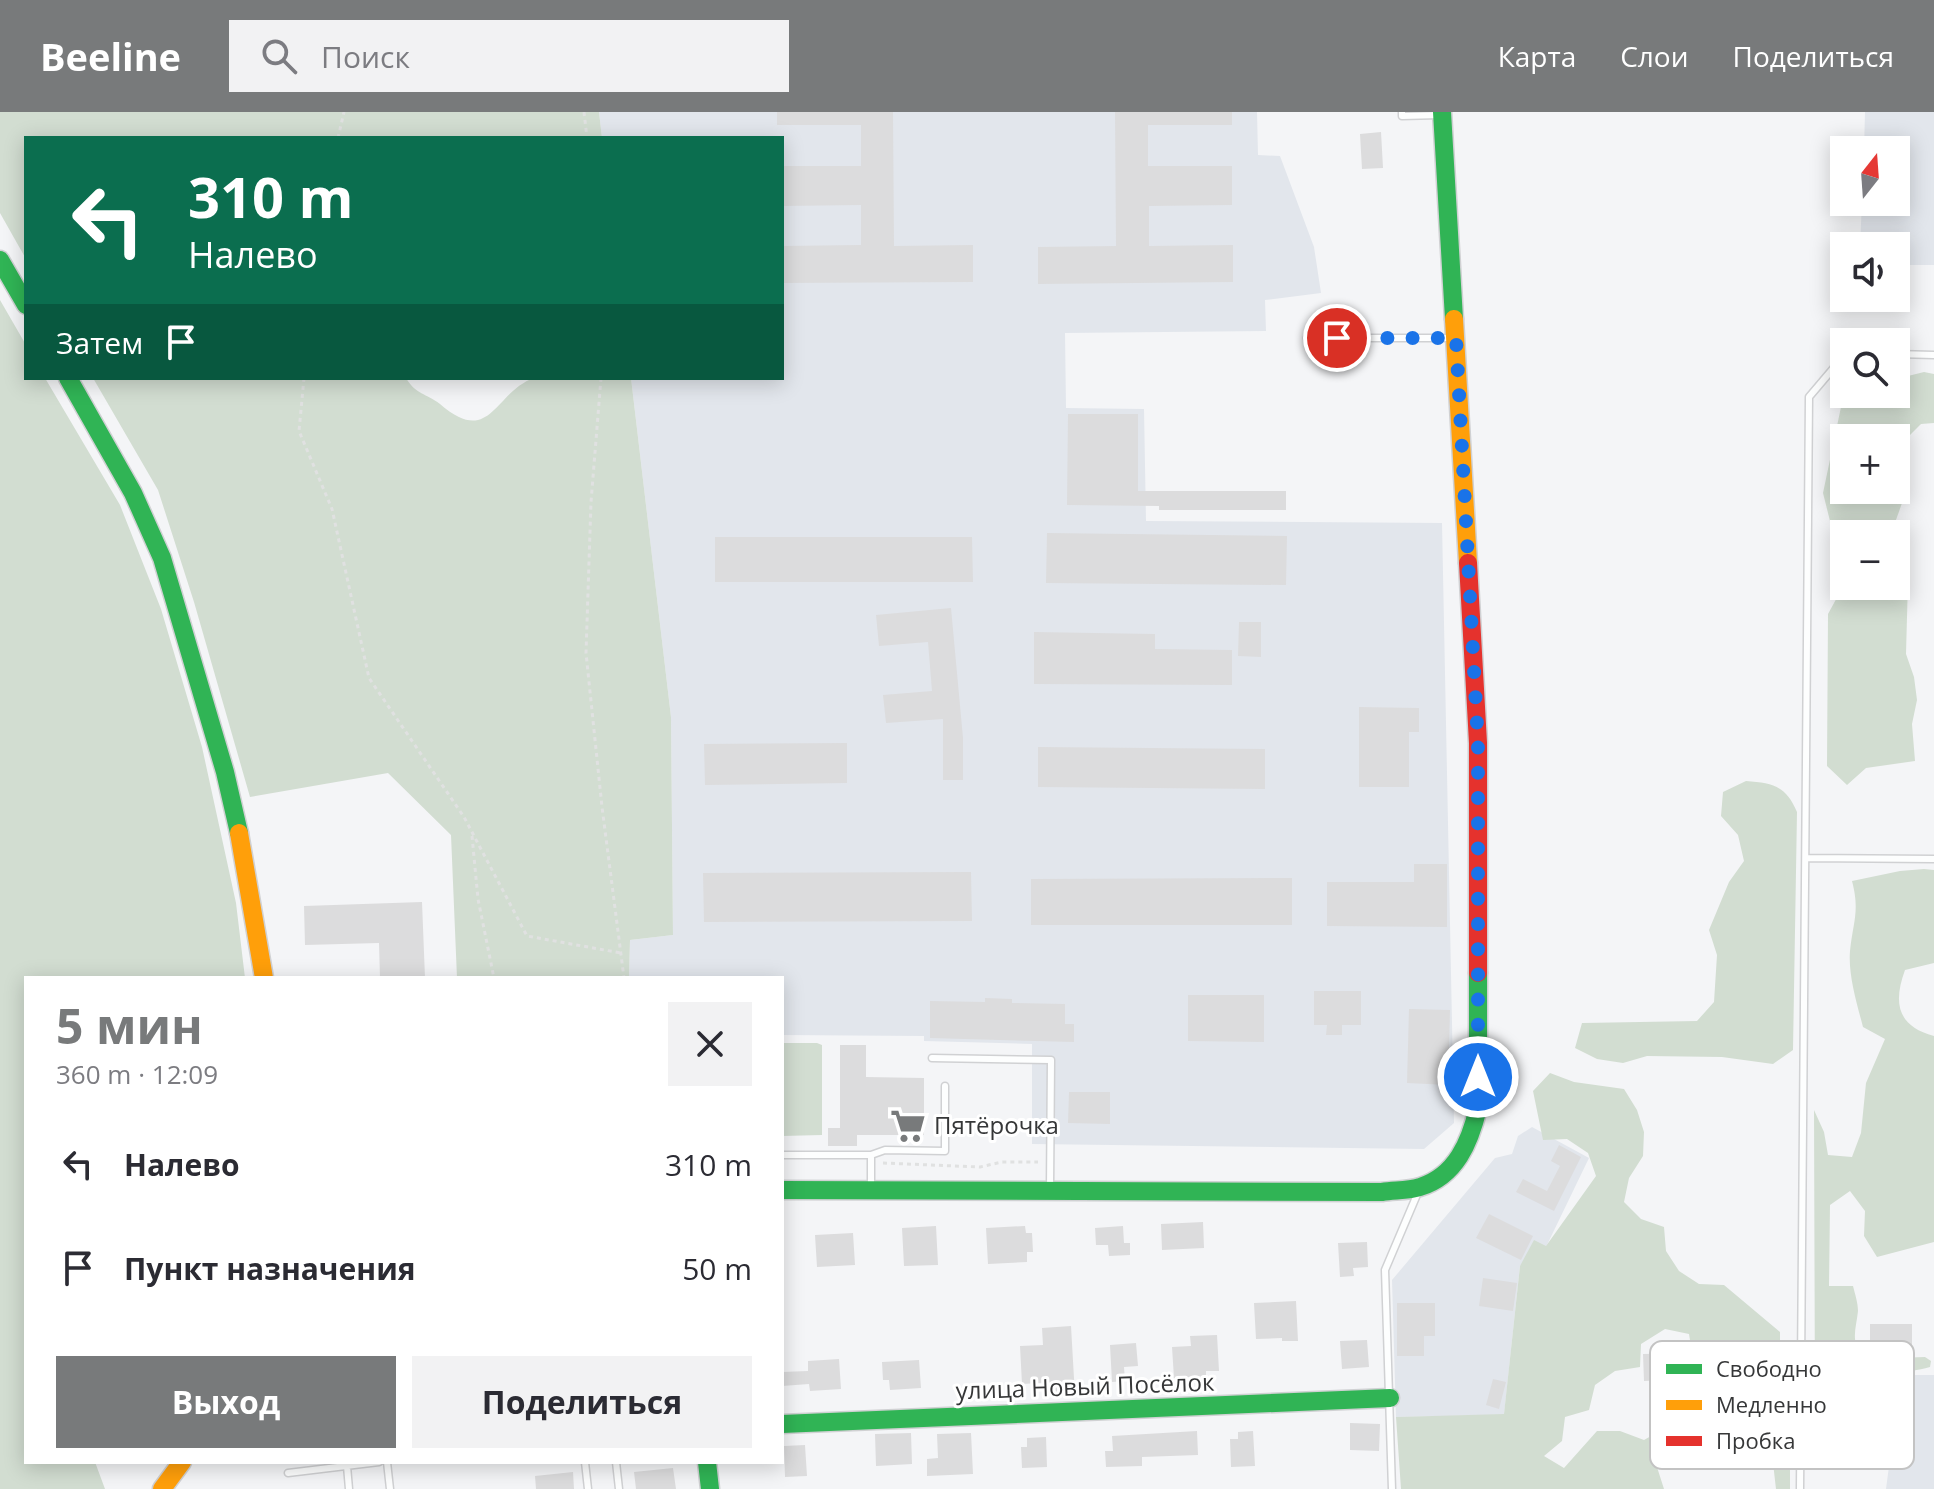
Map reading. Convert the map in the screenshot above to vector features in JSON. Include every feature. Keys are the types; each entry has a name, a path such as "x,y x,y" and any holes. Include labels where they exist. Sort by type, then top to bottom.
{"main road":[{"path":"784,1190 1382,1192 1421,1187 1445,1174 1461,1156 1472,1136 1478,1108 1478,743 1442,114"},
{"path":"0,260 24,302"},
{"path":"69,380 133,493 162,558 225,772 248,876 264,976"},
{"name":"улица Новый Посёлок","path":"784,1424 1390,1398"},
{"path":"162,1489 181,1464"},
{"path":"707,1464 710,1489"}],"lane":[{"path":"1402,112 1402,116 1442,114"},
{"path":"1307,338 1456,338"},
{"path":"1910,354 1934,355"},
{"path":"1802,1341 1809,397 1830,372"},
{"path":"1807,858 1934,859"},
{"path":"932,1058 1051,1060 1050,1189"},
{"path":"784,1155 871,1159 885,1150 945,1151 945,1086"},
{"path":"871,1159 871,1189"},
{"path":"1392,1489 1385,1270 1421,1187"},
{"path":"288,1473 363,1464"},
{"path":"387,1464 390,1489"},
{"path":"585,1464 588,1489"},
{"path":"616,1464 619,1489"},
{"path":"347,1466 349,1489"},
{"path":"1800,1469 1800,1489"}],"path":[{"path":"338,136 344,112"},
{"path":"584,112 587,136"},
{"path":"304,380 299,431 332,509 369,678 472,832 527,936 621,953"},
{"path":"601,380 591,502 586,653 624,976"},
{"path":"472,832 478,899 494,976"},
{"path":"871,1159 888,1163 980,1167 1002,1162 1050,1162"},
{"path":"888,1163 888,1171"}],"shaded area":[{"path":"0,112 599,112 602,136 24,136 24,255 0,213"},
{"path":"599,112 1257,112 1258,155 1280,156 1314,247 1321,293 1265,300 1266,331 1065,333 1066,408 1144,409 1146,521 1442,523 1454,1123 1424,1149 1032,1144 1032,1044 924,1041 924,1036 784,1035 784,976 629,976 630,940 673,935 671,717 631,380 784,380 784,136 602,136"},
{"path":"1865,112 1934,112 1934,265 1910,265 1910,232 1861,232 1861,216 1910,216 1910,136 1864,136"},
{"path":"0,300 24,342 24,380 46,380 120,505 161,609 202,747 236,903 245,976 24,976 24,1464 96,1464 105,1489 0,1489"},
{"path":"1924,372 1934,374 1934,423 1921,424 1910,435 1910,424 1837,424 1841,408 1910,408 1910,376"},
{"path":"94,380 407,380 417,391 457,416 471,420 482,419 491,413 530,380 631,380 671,717 673,935 630,940 629,976 457,976 451,835 388,773 250,797 158,490"},
{"path":"1830,460 1830,504 1902,504 1896,520 1830,521 1823,493"},
{"path":"1836,600 1907,600 1906,654 1914,677 1917,700 1912,724 1915,761 1866,768 1847,785 1827,766 1828,614"},
{"path":"1746,781 1764,783 1783,791 1797,812 1793,1050 1773,1064 1722,1057 1647,1056 1623,1063 1597,1059 1575,1048 1582,1023 1697,1021 1714,1002 1717,955 1709,930 1729,882 1744,861 1738,835 1721,816 1723,792"},
{"path":"1934,870 1934,963 1905,970 1899,1003 1901,1012 1912,1026 1934,1036 1934,1242 1877,1257 1864,1236 1865,1211 1850,1191 1830,1205 1829,1286 1853,1286 1858,1308 1855,1341 1815,1341 1814,1110 1824,1132 1828,1155 1852,1157 1861,1133 1866,1083 1885,1039 1863,1027 1850,970 1856,909 1852,881 1900,871"},
{"path":"784,1043 822,1045 822,1135 784,1136"},
{"path":"1550,1073 1574,1082 1624,1089 1637,1110 1644,1132 1643,1156 1629,1178 1624,1202 1641,1219 1664,1227 1666,1251 1679,1271 1699,1284 1724,1285 1780,1332 1780,1341 1690,1341 1689,1334 1665,1329 1641,1344 1640,1367 1615,1371 1595,1385 1589,1410 1565,1417 1562,1441 1544,1456 1564,1468 1597,1431 1620,1431 1644,1440 1650,1437 1650,1469 1658,1469 1664,1489 1401,1489 1396,1417 1504,1414 1520,1266 1534,1240 1546,1246 1596,1176 1588,1153 1567,1139 1543,1140 1533,1091"},
{"path":"1532,1127 1589,1158 1546,1247 1520,1266 1504,1415 1396,1417 1392,1280 1495,1158 1512,1154 1518,1136"},
{"path":"1914,1357 1925,1357 1931,1361 1930,1367 1914,1371"},
{"path":"1914,1375 1934,1375 1934,1489 1886,1489 1889,1469 1914,1469"},
{"path":"1774,1469 1790,1469 1790,1489 1776,1489"}],"building":[{"path":"777,112 893,112 894,246 973,245 973,282 784,283 784,246 861,245 861,205 784,206 784,166 861,166 861,125 777,125"},
{"path":"1115,112 1232,112 1232,125 1148,125 1148,166 1232,166 1232,205 1149,206 1149,246 1233,245 1233,282 1038,284 1038,247 1116,246"},
{"path":"1381,132 1383,168 1362,169 1360,134"},
{"path":"1068,414 1138,414 1138,491 1286,491 1286,510 1159,510 1159,506 1067,505"},
{"path":"1047,533 1287,536 1286,585 1046,583"},
{"path":"715,537 972,537 973,582 715,582"},
{"path":"951,608 963,738 963,780 943,780 943,719 886,723 883,695 932,691 928,642 879,646 876,615"},
{"path":"1239,622 1261,622 1261,657 1238,656"},
{"path":"1034,632 1155,634 1155,649 1232,650 1232,685 1034,684"},
{"path":"1359,707 1419,708 1419,732 1409,732 1409,787 1359,787"},
{"path":"847,743 847,783 705,785 704,744"},
{"path":"1038,747 1265,749 1265,789 1038,787"},
{"path":"1414,864 1447,864 1447,927 1327,926 1327,882 1414,882"},
{"path":"971,872 972,921 704,922 703,873"},
{"path":"1292,878 1292,925 1031,925 1031,879"},
{"path":"422,902 425,976 380,976 379,943 305,945 304,906"},
{"path":"1314,991 1361,991 1361,1025 1342,1025 1342,1035 1326,1035 1327,1025 1314,1025"},
{"path":"1188,995 1264,995 1264,1042 1188,1041"},
{"path":"985,998 1012,999 1012,1003 1065,1004 1065,1024 1074,1024 1074,1042 930,1038 930,1001 985,1002"},
{"path":"1409,1009 1450,1010 1448,1085 1407,1083"},
{"path":"840,1045 866,1045 866,1077 924,1078 924,1135 857,1135 857,1146 828,1146 828,1128 840,1128"},
{"path":"1069,1092 1110,1092 1110,1124 1068,1123"},
{"path":"1559,1145 1581,1157 1554,1211 1516,1192 1523,1179 1547,1191 1560,1166 1551,1161"},
{"path":"1489,1214 1533,1236 1521,1260 1476,1238"},
{"path":"1203,1222 1204,1248 1162,1250 1161,1224"},
{"path":"936,1226 938,1265 904,1266 902,1228"},
{"path":"1025,1226 1026,1233 1032,1233 1033,1252 1027,1252 1027,1262 988,1264 986,1228"},
{"path":"1123,1226 1124,1243 1130,1243 1130,1255 1109,1256 1108,1245 1096,1245 1095,1228"},
{"path":"853,1233 855,1265 817,1267 815,1235"},
{"path":"1367,1242 1368,1267 1353,1268 1354,1276 1340,1277 1338,1243"},
{"path":"1483,1278 1517,1283 1513,1311 1479,1306"},
{"path":"1296,1301 1298,1341 1256,1339 1254,1303"},
{"path":"1397,1303 1435,1303 1435,1336 1424,1336 1424,1356 1397,1356"},
{"path":"1870,1324 1912,1324 1912,1341 1870,1341"},
{"path":"1071,1326 1075,1396 1056,1397 1055,1382 1022,1384 1020,1346 1043,1345 1042,1328"},
{"path":"1217,1335 1219,1371 1206,1371 1206,1376 1174,1378 1172,1347 1191,1346 1190,1336"},
{"path":"1367,1340 1369,1367 1342,1369 1340,1341"},
{"path":"1136,1343 1138,1366 1124,1367 1125,1381 1112,1382 1110,1345"},
{"path":"1643,1354 1650,1354 1650,1381 1644,1381"},
{"path":"839,1359 841,1389 810,1391 809,1384 784,1386 784,1372 808,1371 808,1361"},
{"path":"919,1360 921,1388 890,1390 889,1380 883,1380 882,1362"},
{"path":"1493,1379 1506,1382 1499,1409 1486,1405"},
{"path":"1350,1423 1380,1424 1379,1451 1350,1450"},
{"path":"1197,1431 1198,1455 1142,1457 1142,1466 1106,1467 1105,1451 1113,1451 1112,1436"},
{"path":"1253,1431 1255,1466 1231,1467 1230,1439 1238,1439 1238,1432"},
{"path":"911,1433 912,1464 876,1466 875,1434"},
{"path":"971,1433 973,1474 927,1476 927,1459 938,1458 937,1434"},
{"path":"1046,1437 1047,1467 1022,1468 1021,1447 1027,1447 1027,1438"},
{"path":"805,1445 807,1476 785,1477 784,1446"},
{"path":"673,1468 676,1489 636,1489 634,1472"},
{"path":"573,1472 574,1489 536,1489 535,1476"}],"traffic: fast":[{"path":"1442,112 1454,319"},
{"path":"0,260 24,302"},
{"path":"69,380 133,493 162,558 225,772 239,833"},
{"path":"784,1190 1382,1192 1420,1187 1443,1175 1452,1166 1466,1145 1475,1121 1478,1108 1478,973"},
{"path":"784,1424 1390,1398"},
{"path":"707,1464 710,1489"}],"traffic: slow":[{"path":"1454,319 1468,563"},
{"path":"239,833 264,976"},
{"path":"162,1489 181,1464"}],"traffic: jam":[{"path":"1468,563 1478,743 1478,973"}],"place":[{"name":"Пятёрочка","path":"908,1126"}],"route":[{"path":"1337,338 1456,338 1478,743 1478,1077"}]}
